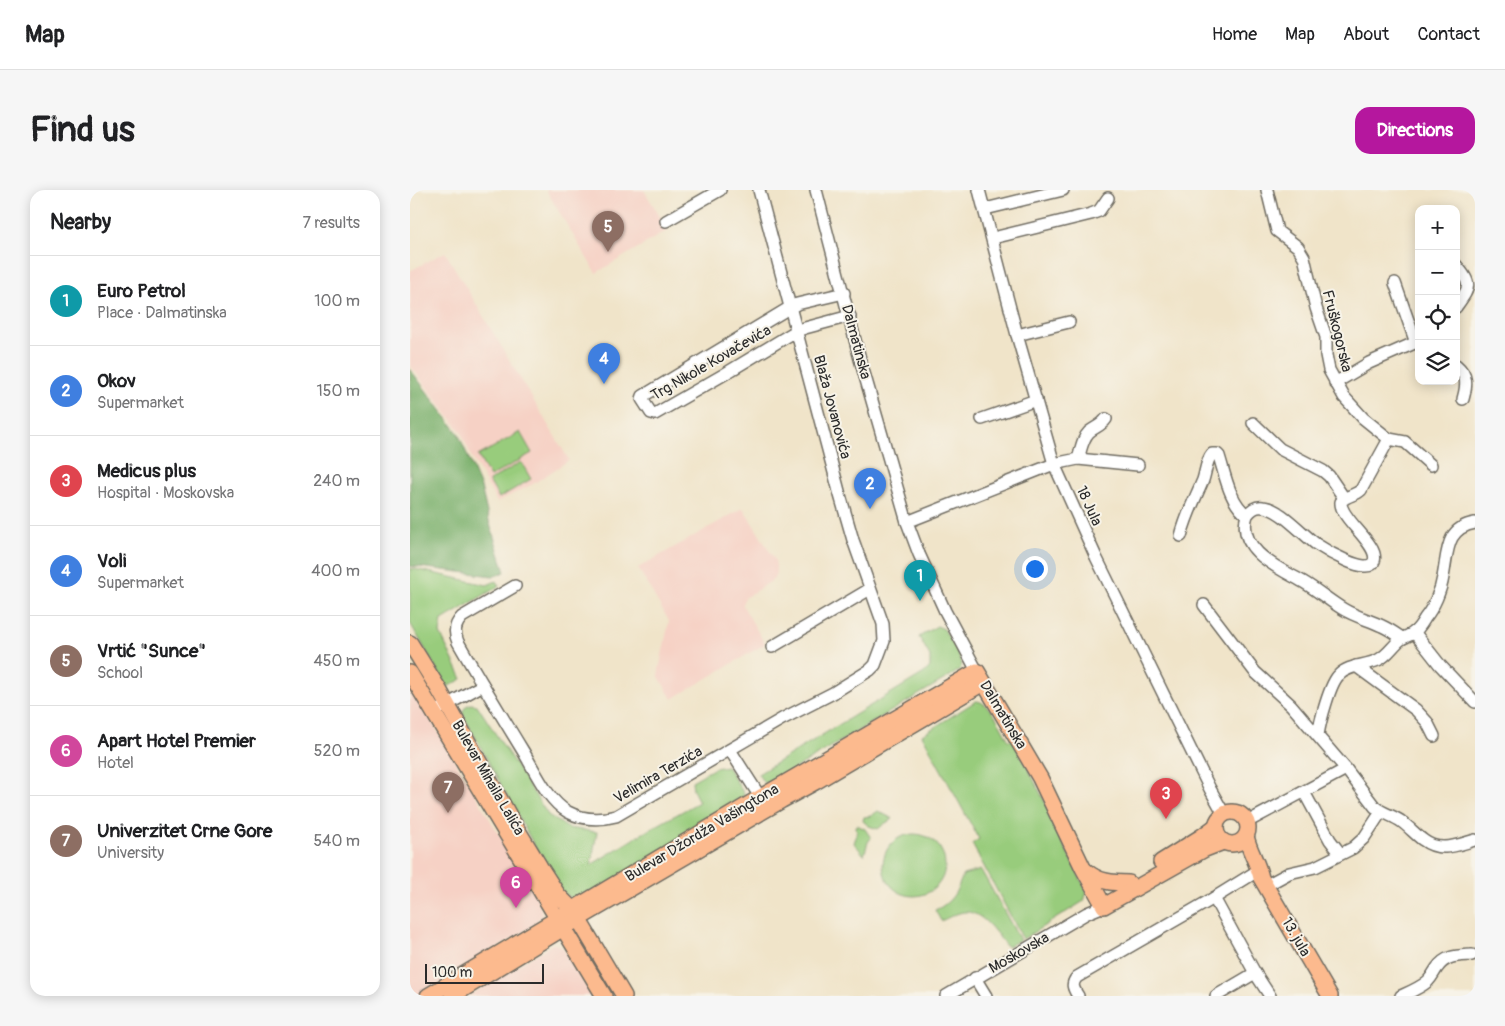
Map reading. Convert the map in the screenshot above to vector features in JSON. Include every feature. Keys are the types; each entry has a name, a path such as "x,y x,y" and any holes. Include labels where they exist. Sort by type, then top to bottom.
{"main road":[{"name":"Bulevar Mihaila Lalića","path":"410,643 540,868 558,895 575,915 624,996"},
{"name":"Bulevar Mihaila Lalića","path":"410,673 604,996"},
{"name":"Bulevar Džordža Vašingtona","path":"428,996 575,915 980,677"},
{"name":"Dalmatinska","path":"980,677 1036,771 1099,905"},
{"path":"1233,812 1242,815 1247,829 1248,845 1260,876 1245,859 1218,835 1220,820 1233,812"},
{"name":"Moskovska","path":"1099,905 1128,883 1201,837 1220,820"},
{"path":"1227,843 1240,842 1247,829"},
{"name":"Moskovska","path":"1099,905 1209,847 1227,843"},
{"path":"1083,868 1091,875 1105,881 1128,883"},
{"name":"13. jula","path":"1260,876 1330,996"},
{"name":"Bulevar Džordža Vašingtona","path":"452,996 561,923"}],"street":[{"path":"666,221 720,190"},
{"name":"Blaža Jovanovića","path":"759,190 840,496 853,540 884,624 884,642 878,658"},
{"name":"Dalmatinska","path":"816,190 860,359 907,522 919,554 945,611 980,677"},
{"name":"18 Jula","path":"979,190 1017,335 1054,464 1114,596 1206,780 1220,820"},
{"path":"985,209 1062,190"},
{"name":"Fruškogorska","path":"1267,190 1277,231 1298,247 1304,257 1316,308 1326,337 1326,362 1335,383 1362,418 1389,439 1405,442 1431,465"},
{"path":"993,238 1092,214 1099,211 1108,198"},
{"path":"1460,270 1466,277 1469,287 1460,301"},
{"path":"1395,283 1416,340"},
{"path":"789,308 797,304 844,293"},
{"name":"Trg Nikole Kovačevića","path":"789,308 643,396 642,399 651,413 655,414 796,331"},
{"path":"796,331 850,316"},
{"path":"1017,335 1069,322"},
{"path":"1335,383 1415,343"},
{"path":"1460,369 1466,376 1467,385 1463,399"},
{"path":"982,420 1036,400"},
{"path":"1078,460 1085,437 1106,419"},
{"path":"1254,423 1280,448 1324,471 1344,498"},
{"path":"1389,439 1361,490 1357,494 1344,498 1341,502 1342,511 1362,534 1375,556 1374,562 1369,566 1352,563 1314,543 1283,517 1265,507 1254,508 1246,515 1245,528 1254,548 1268,562 1305,583 1344,610 1384,627 1402,638"},
{"path":"1181,536 1212,454 1219,456 1234,501 1246,515"},
{"path":"907,522 1054,464 1078,460 1138,465"},
{"path":"1318,736 1334,681 1344,671 1387,655 1402,638 1414,632 1431,609 1440,587 1449,543 1462,527 1475,523"},
{"name":"Velimira Terzića","path":"515,586 462,617 456,624 454,633 551,798 567,812 585,818 605,819 616,816 782,719 840,689 870,670 878,658"},
{"path":"772,647 870,589"},
{"path":"1204,605 1255,672 1285,698 1346,769 1369,801 1381,812 1400,821 1432,846 1452,847 1475,840"},
{"path":"1414,632 1440,665 1475,702"},
{"path":"1356,666 1416,710 1427,722 1434,736"},
{"path":"433,713 483,685"},
{"path":"730,750 764,803"},
{"path":"1247,829 1304,792 1346,769"},
{"path":"1304,792 1330,840 1340,853"},
{"path":"1078,996 1073,988 1077,977 1214,898 1260,876 1289,873 1315,867 1353,848 1364,838 1381,812"},
{"path":"1214,898 1255,973 1270,996"},
{"name":"Moskovska","path":"946,996 1099,905"},
{"path":"1401,996 1418,988 1430,979 1444,960 1453,956 1474,956"},
{"path":"1216,996 1255,973"},
{"path":"975,978 986,996"}],"shaded area":[{"path":"546,190 644,190 668,230 596,273"},
{"path":"445,252 569,460 533,484 497,502 471,456 461,432 410,365 410,271"},
{"path":"743,508 775,560 776,573 773,580 746,597 743,601 743,606 765,644 672,699 658,675 669,621 638,568"},
{"path":"410,685 539,902 542,914 535,925 420,996 410,996"},
{"path":"553,944 563,948 593,996 468,996"}],"green space":[{"path":"410,369 458,433 481,487 489,521 505,572 493,576 410,566"},
{"path":"520,432 532,453 490,477 478,456"},
{"path":"521,462 531,479 499,498 489,481"},
{"path":"410,568 487,585 496,581 499,586 442,620 440,633 462,679 447,687 410,623"},
{"path":"937,626 944,629 957,651 962,663 960,670 772,782 764,783 758,774 924,673 930,667 930,656 919,637"},
{"path":"976,701 981,702 991,711 1009,741 1013,739 1087,892 1084,901 1023,939 972,844 979,839 922,735"},
{"path":"471,704 477,705 548,815 568,828 597,832 591,865 699,802 693,790 692,781 715,768 727,766 744,794 741,804 582,899 571,898 559,891 462,713 466,706"},
{"path":"878,811 893,819 878,829 869,826 863,821 864,817 871,816"},
{"path":"857,825 865,829 871,838 864,855 854,843"},
{"path":"914,834 926,837 936,843 942,853 945,865 942,877 936,887 926,893 914,896 902,893 892,887 886,877 883,865 886,853 892,843 902,837"},
{"path":"981,870 1020,940 1007,947 988,924 977,915 971,912 964,912 941,921 935,910 950,900 963,875"}],"place":[{"name":"Vrtić \"Sunce\"","path":"608,252"},
{"name":"Voli","path":"604,384"},
{"name":"Okov","path":"870,509"},
{"name":"Euro Petrol","path":"920,601"},
{"name":"Univerzitet Crne Gore","path":"448,813"},
{"name":"Medicus plus","path":"1166,819"},
{"name":"Apart Hotel Premier","path":"516,908"}]}
